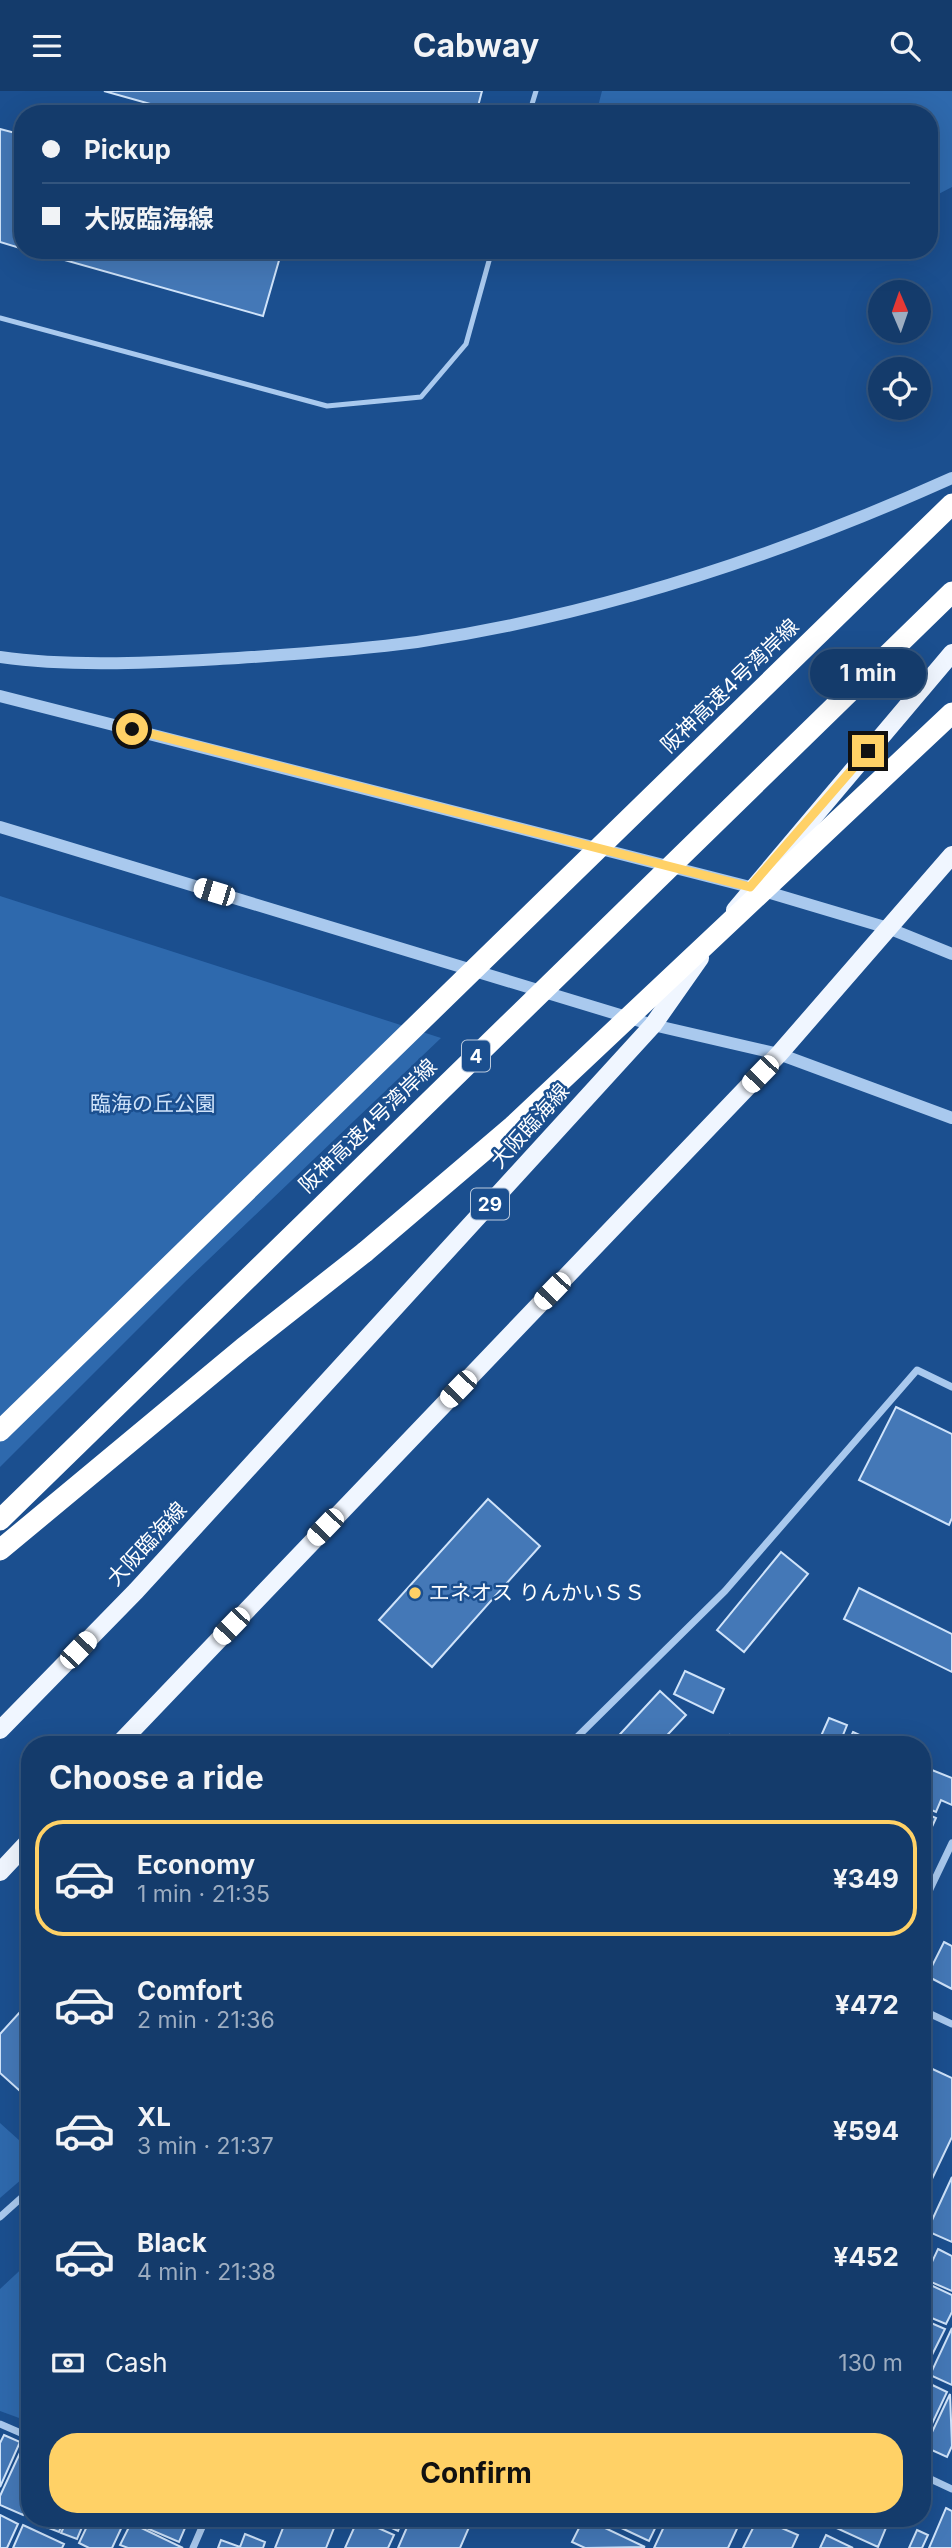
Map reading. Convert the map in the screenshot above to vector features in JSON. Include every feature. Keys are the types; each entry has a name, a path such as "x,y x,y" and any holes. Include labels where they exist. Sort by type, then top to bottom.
{"highway":[{"name":"阪神高速4号湾岸線","path":"0,1431 952,504"},
{"name":"阪神高速4号湾岸線","path":"0,1520 952,592"},
{"path":"0,1550 243,1348 449,1183 952,712"}],"main road":[{"name":"大阪臨海線","path":"0,1730 136,1591 653,1025 750,887 952,653"},
{"path":"127,1736 779,1054 952,855"},
{"path":"0,1872 21,1850"}],"street":[{"path":"0,657 104,662 310,653 416,642 525,623 635,596 745,562 856,521 952,478"},
{"path":"0,696 750,887 888,928 952,954"},
{"path":"0,827 653,1025 779,1054 952,1118"},
{"path":"578,1736 725,1591 918,1370 952,1387"},
{"path":"931,1887 952,1843"},
{"path":"931,2014 952,2024"},
{"path":"0,2217 21,2197"},
{"path":"0,2424 21,2433"},
{"path":"931,2479 952,2489"},
{"path":"193,2548 202,2527"}],"lane":[{"path":"0,318 327,407 421,397 466,344 490,259"}],"green space":[{"path":"602,91 952,91 952,187 938,194 938,105 598,105"},
{"name":"臨海の丘公園","path":"0,896 441,1038 186,1281 0,1467"},
{"path":"0,2123 21,2142 21,2180 0,2198"},
{"path":"21,2269 21,2419 0,2411 0,2289"}],"building":[{"path":"104,91 482,91 478,105 154,105"},
{"path":"0,129 14,133 14,246 0,242"},
{"path":"61,259 279,259 263,316"},
{"path":"896,1407 952,1434 952,1518 949,1525 859,1480"},
{"path":"488,1499 540,1546 432,1667 379,1620"},
{"path":"781,1552 808,1574 744,1652 717,1630"},
{"path":"859,1588 952,1634 952,1672 844,1619"},
{"path":"685,1671 724,1689 713,1713 674,1694"},
{"path":"660,1691 686,1715 666,1736 618,1736"},
{"path":"829,1718 847,1725 843,1736 821,1736"},
{"path":"931,1770 952,1778 952,1805 941,1800 936,1812 931,1810"},
{"path":"931,1816 936,1818 931,1829"},
{"path":"944,1942 952,1946 952,1989 931,1978 931,1968"},
{"path":"21,2011 21,2092 0,2073 0,2034"},
{"path":"931,2068 952,2078 952,2137 931,2181"},
{"path":"952,2177 952,2242 931,2233 931,2222"},
{"path":"938,2249 952,2256 952,2291 931,2282 931,2264"},
{"path":"931,2285 952,2295 952,2312 946,2324 931,2318"},
{"path":"931,2323 945,2329 931,2355"},
{"path":"952,2328 952,2385 931,2375"},
{"path":"931,2384 947,2392 931,2426"},
{"path":"950,2394 952,2446 947,2457 931,2450 931,2434"},
{"path":"4,2435 20,2442 0,2487 0,2443"},
{"path":"21,2450 21,2514 0,2505 0,2496"},
{"path":"946,2508 952,2511 952,2548 929,2548"},
{"path":"0,2515 18,2524 7,2548 0,2548"},
{"path":"22,2527 64,2544 62,2548 13,2548"},
{"path":"46,2527 61,2527 59,2532"},
{"path":"64,2527 82,2527 77,2539 61,2533"},
{"path":"87,2527 122,2527 112,2548 89,2548 79,2543"},
{"path":"129,2527 139,2527 183,2548 128,2548 120,2545"},
{"path":"144,2527 185,2527 179,2542"},
{"path":"283,2527 334,2527 326,2548 275,2548"},
{"path":"354,2527 376,2527 394,2535 388,2548 345,2548"},
{"path":"407,2527 469,2527 460,2548 398,2548"},
{"path":"580,2527 603,2527 645,2547 585,2548 572,2542"},
{"path":"619,2527 656,2527 649,2541"},
{"path":"664,2527 738,2527 728,2548 654,2548"},
{"path":"754,2527 779,2527 798,2535 792,2548 743,2548"},
{"path":"834,2527 886,2527 878,2547"},
{"path":"917,2530 928,2535 922,2548 909,2548"},
{"path":"245,2534 265,2542 263,2548 218,2548 221,2540 240,2547"},
{"path":"826,2535 853,2548 820,2548"}],"place":[{"name":"エネオス りんかいＳＳ","path":"415,1593"}],"route":[{"path":"132,729 750,887 868,751"}]}
